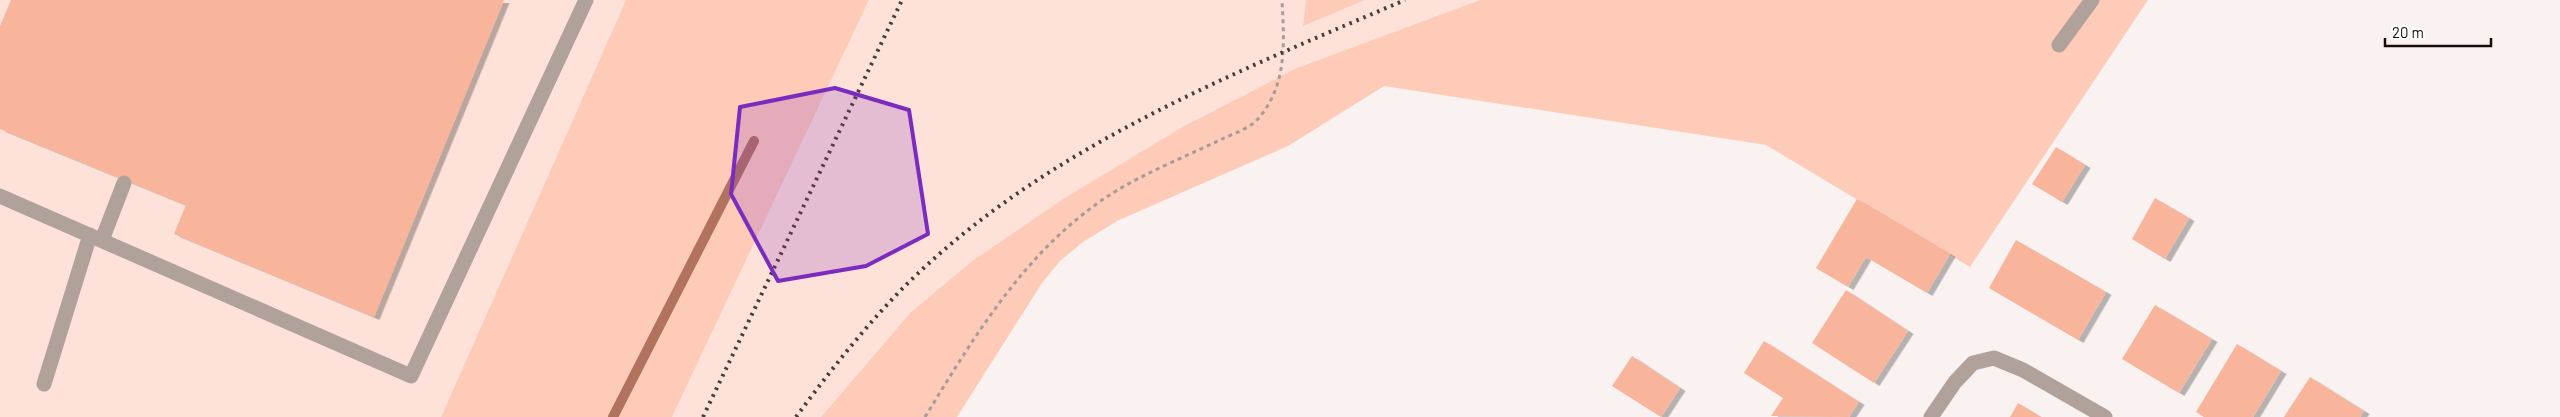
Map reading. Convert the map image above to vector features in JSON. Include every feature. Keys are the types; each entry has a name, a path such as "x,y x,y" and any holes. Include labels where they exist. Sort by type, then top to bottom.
{"street":[{"path":"0,196 411,376 586,0"},
{"path":"2059,45 2092,0"},
{"path":"44,384 96,237 124,183"},
{"path":"1931,417 1955,382 1973,363 1994,358 2023,370 2105,417"}],"path":[{"path":"925,417 980,326 1016,281 1050,244 1080,217 1117,190 1257,120 1278,86 1284,51 1282,0"}],"highlighted area":[{"path":"835,88 909,110 928,234 866,266 778,281 731,194 740,107"}],"shaded area":[{"path":"0,0 626,0 441,417 0,417"},
{"path":"626,0 869,0 672,417 441,417"},
{"path":"869,0 1306,0 1303,25 1365,0 1480,0 1297,68 1184,126 1066,197 911,312 821,417 672,417"},
{"path":"1306,0 1365,0 1303,26"},
{"path":"1480,0 2148,0 1970,267 1766,145 1384,86 1288,146 1117,221 1083,242 1060,261 1042,283 957,417 821,417 911,312 971,262 1066,197 1184,126 1297,68"}],"building":[{"path":"11,0 504,0 374,317 174,234 186,205 0,129 0,26"},
{"path":"2056,147 2085,165 2062,202 2032,184"},
{"path":"2155,198 2189,218 2165,259 2132,239"},
{"path":"1857,199 1950,254 1927,293 1866,257 1848,287 1816,268"},
{"path":"2016,240 2106,292 2078,340 1989,288"},
{"path":"1846,290 1908,331 1874,383 1812,343"},
{"path":"2155,305 2212,339 2179,393 2122,359"},
{"path":"1764,341 1859,402 1849,417 1771,416 1783,398 1744,373"},
{"path":"2237,344 2281,371 2253,417 2204,417 2196,412"},
{"path":"1632,356 1680,388 1661,417 1612,386"},
{"path":"2310,377 2364,411 2360,417 2284,417"},
{"path":"2018,403 2041,417 2010,417"}],"waterway":[{"path":"613,417 754,141"}],"railway":[{"path":"703,417 902,0"},
{"path":"796,417 849,349 907,284 961,236 1018,193 1079,154 1142,119 1206,87 1405,0"}]}
